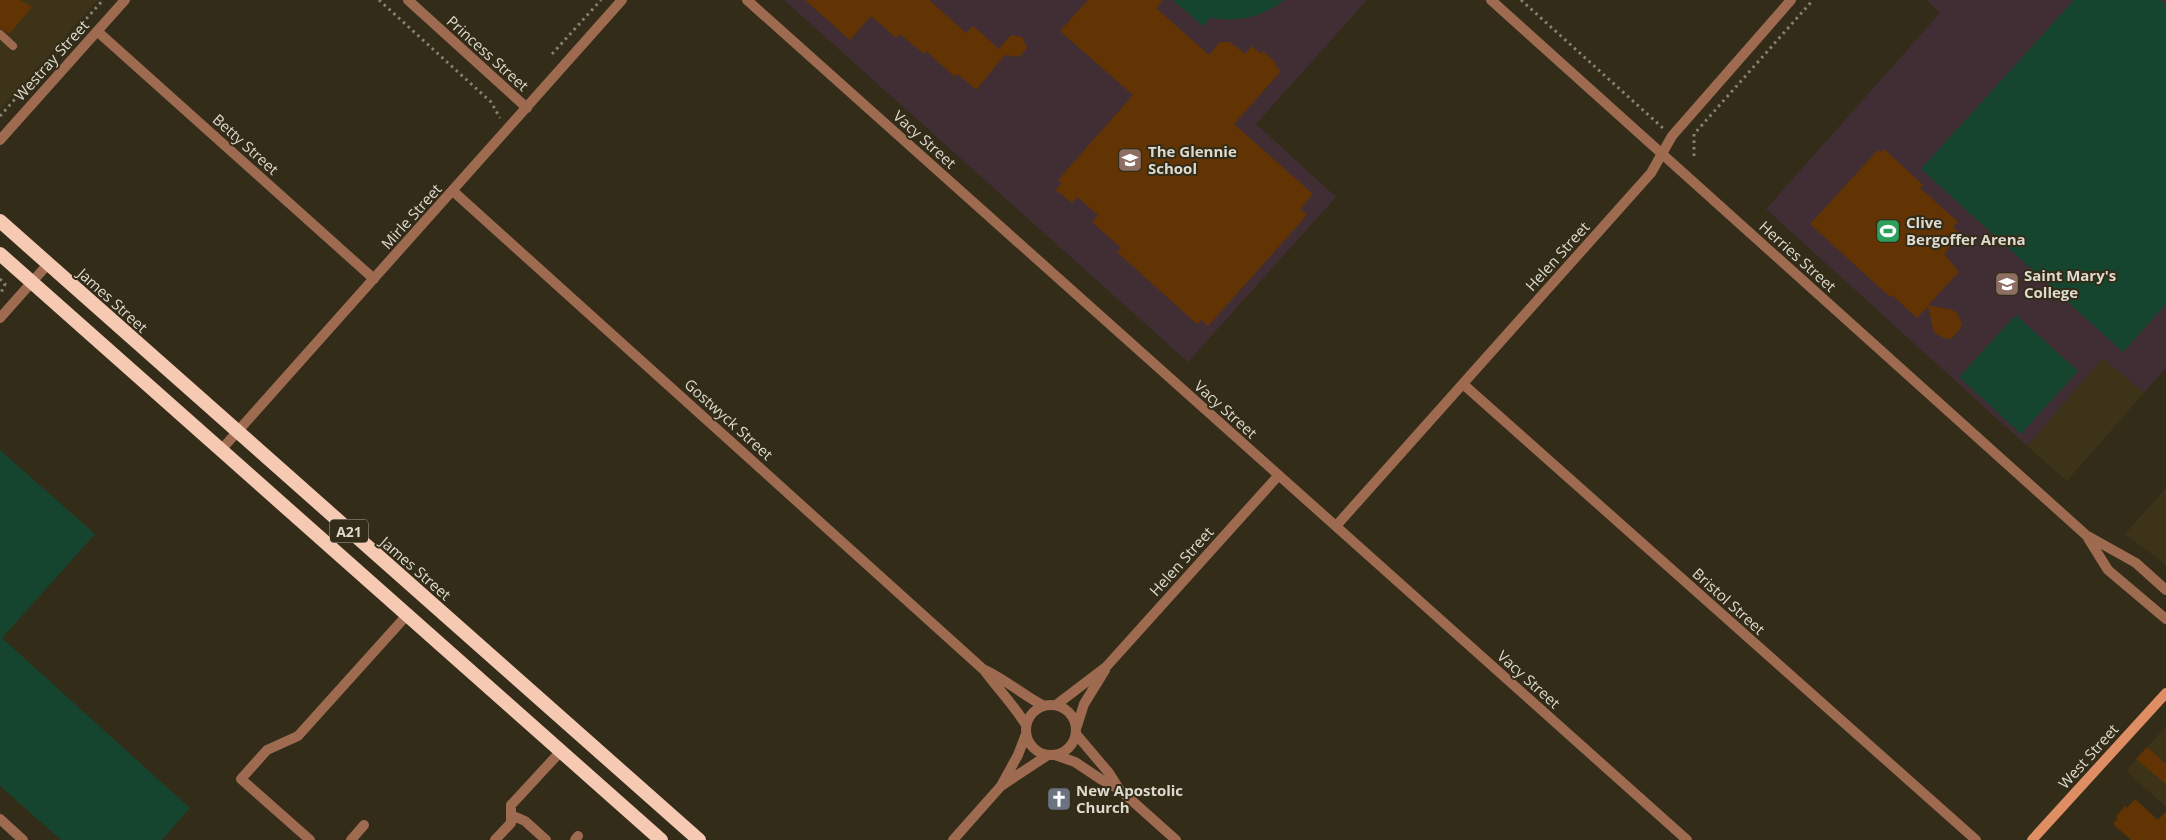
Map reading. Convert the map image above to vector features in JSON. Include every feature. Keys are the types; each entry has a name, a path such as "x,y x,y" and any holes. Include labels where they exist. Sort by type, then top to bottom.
{"highway":[{"name":"James Street","path":"0,221 699,840"},
{"name":"A21","path":"0,254 661,840"}],"main road":[{"name":"West Street","path":"2032,840 2166,693"}],"street":[{"name":"Westray Street","path":"0,140 125,0"},
{"name":"Princess Street","path":"408,0 526,108"},
{"name":"Mirle Street","path":"221,450 454,192 622,0"},
{"name":"Vacy Street","path":"747,0 1687,840"},
{"name":"Herries Street","path":"1491,0 2086,535 2136,563 2166,590"},
{"name":"Helen Street","path":"1336,526 1651,173 1672,136 1791,0"},
{"name":"Betty Street","path":"97,31 374,279"},
{"name":"Gostwyck Street","path":"454,192 984,670 995,686 1016,708 1026,730"},
{"path":"0,318 48,264"},
{"name":"Bristol Street","path":"1463,384 1976,840"},
{"name":"Helen Street","path":"1056,705 1106,667 1278,476"},
{"name":"Herries Street","path":"2086,535 2108,570 2166,619"},
{"path":"310,840 241,779 267,750 298,736 407,615"},
{"name":"Helen Street","path":"1076,730 1084,704 1106,667"},
{"name":"Gostwyck Street","path":"984,670 1003,678 1026,696 1044,706"},
{"path":"953,840 1001,786 1018,755 1034,711 1044,706 1056,705 1070,712 1076,730 1120,790"},
{"path":"1026,730 1034,748 1075,762 1120,790 1176,840"},
{"path":"1001,786 1052,755 1070,748 1076,730"},
{"path":"495,840 511,823 511,805 561,751"},
{"path":"511,815 525,821 546,840"},
{"path":"0,819 23,840"},
{"path":"351,840 364,825"}],"lane":[{"path":"0,34 13,46"}],"path":[{"path":"0,116 103,0"},
{"path":"379,0 491,102 501,119 510,127"},
{"path":"552,54 600,0"},
{"path":"1522,0 1672,136"},
{"path":"1694,156 1694,134 1813,0"},
{"path":"0,280 5,284 0,295"}],"shaded area":[{"path":"0,0 98,0 0,110"},
{"name":"The Glennie School","path":"784,0 1367,0 1256,124 1336,197 1188,362"},
{"name":"Saint Mary's College","path":"1926,0 2166,0 2166,368 2144,393 2103,358 2027,446 1766,209 1940,13"},
{"path":"2103,358 2144,393 2067,481 2027,446"},
{"path":"2166,488 2166,565 2125,534"},
{"path":"2166,726 2166,807 2126,771"}],"green space":[{"path":"1173,0 1284,0 1258,15 1240,19 1210,18 1203,26"},
{"path":"2074,0 2161,0 2166,5 2166,304 2123,352 1921,169"},
{"path":"2016,315 2078,371 2021,434 1959,377"},
{"path":"0,450 95,534 2,638 190,808 162,840 61,840 0,786"}],"building":[{"path":"0,0 20,0 32,7 9,34 0,28"},
{"path":"805,0 929,0 966,33 973,26 999,49 1011,35 1022,37 1027,48 1019,57 1005,55 976,90 958,74 955,77 926,51 924,54 900,34 896,38 871,16 850,40"},
{"path":"1088,0 1163,0 1156,8 1209,55 1220,42 1230,42 1245,54 1252,46 1261,54 1263,51 1277,64 1275,66 1281,71 1234,124 1313,194 1300,209 1307,215 1208,326 1201,320 1197,324 1117,252 1121,248 1092,222 1098,215 1077,197 1072,203 1056,190 1062,183 1058,180 1133,95 1060,31"},
{"name":"Clive Bergoffer Arena","path":"1884,149 1923,185 1920,188 1958,222 1953,227 1962,234 1944,254 1959,272 1928,305 1952,310 1957,313 1962,324 1952,338 1946,339 1936,334 1933,329 1928,306 1917,318 1892,295 1890,297 1810,224 1878,150 1881,152"},
{"path":"2147,747 2166,764 2166,784 2136,759"},
{"path":"2135,799 2158,820 2166,811 2166,840 2131,840 2113,824 2125,806 2127,808"}],"place":[{"name":"The Glennie School","path":"1130,160"},
{"name":"Clive Bergoffer Arena","path":"1888,231"},
{"name":"Saint Mary's College","path":"2007,284"},
{"name":"New Apostolic Church","path":"1059,799"}]}
